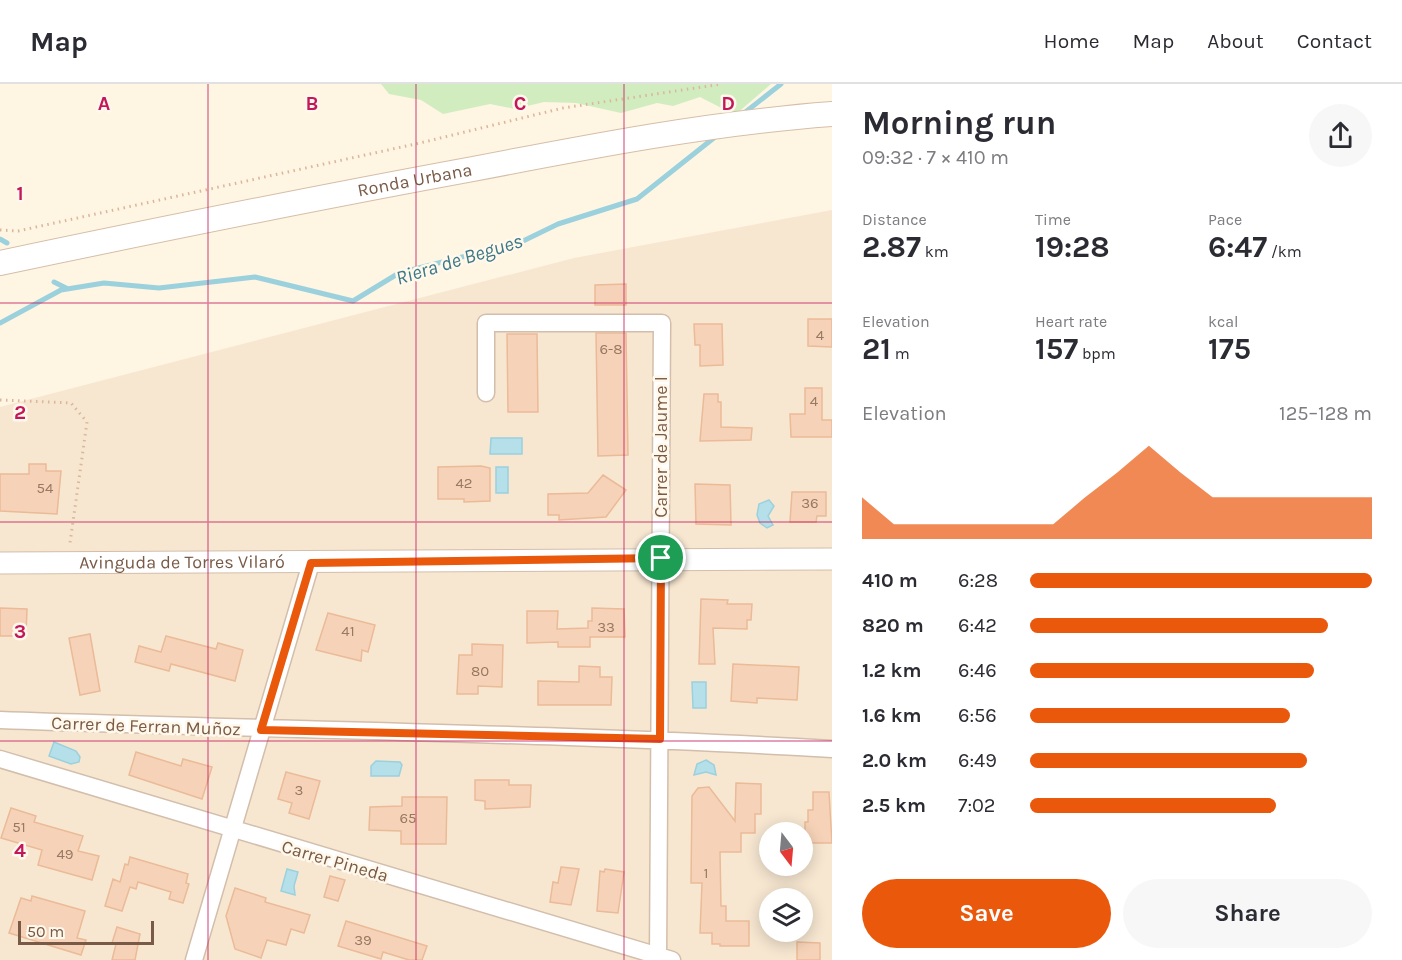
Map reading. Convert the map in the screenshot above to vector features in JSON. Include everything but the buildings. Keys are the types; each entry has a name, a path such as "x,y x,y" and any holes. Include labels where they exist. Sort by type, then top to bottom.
{"main road":[{"name":"Ronda Urbana","path":"0,263 334,195 652,135 790,117 832,114"}],"street":[{"name":"Carrer de Jaume I","path":"486,393 486,323 662,323 660,739 662,959"},
{"name":"Avinguda de Torres Vilaró","path":"0,563 311,563 661,558 832,559"},
{"path":"194,960 311,563"},
{"name":"Carrer de Ferran Muñoz","path":"0,720 261,730 660,739 832,749"},
{"name":"Carrer Pineda","path":"0,759 232,831 662,959"}],"path":[{"path":"0,230 18,231 131,207 563,108 722,84"},
{"path":"0,400 70,403 87,422 68,563"}],"shaded area":[{"path":"832,210 832,960 0,960 0,407 574,258"}],"green space":[{"path":"381,84 771,84 735,115 700,97 673,106 657,103 621,113 576,103 544,102 515,109 490,104 443,114 421,100 389,94"}],"water":[{"path":"491,438 522,438 522,454 490,454"},
{"path":"496,467 508,467 508,493 496,493"},
{"path":"769,500 774,506 768,516 773,525 767,528 760,523 757,515 759,504"},
{"path":"692,682 706,682 706,708 693,708"},
{"path":"54,742 76,751 80,757 79,762 71,764 49,756"},
{"path":"706,760 714,765 716,775 706,772 694,775 697,764"},
{"path":"376,761 400,762 402,765 399,776 371,776 371,766"},
{"path":"287,869 298,872 294,886 295,895 281,891"}],"waterway":[{"name":"Riera de Begues","path":"743,114 781,84"},
{"name":"Riera de Begues","path":"0,323 61,290 104,283 159,288 255,277 353,301 399,273 521,242 558,224 637,199 715,137"},
{"path":"0,239 7,243"},
{"path":"54,282 68,289"}],"route":[{"path":"661,558 660,739 261,730 311,563 661,558"}]}
